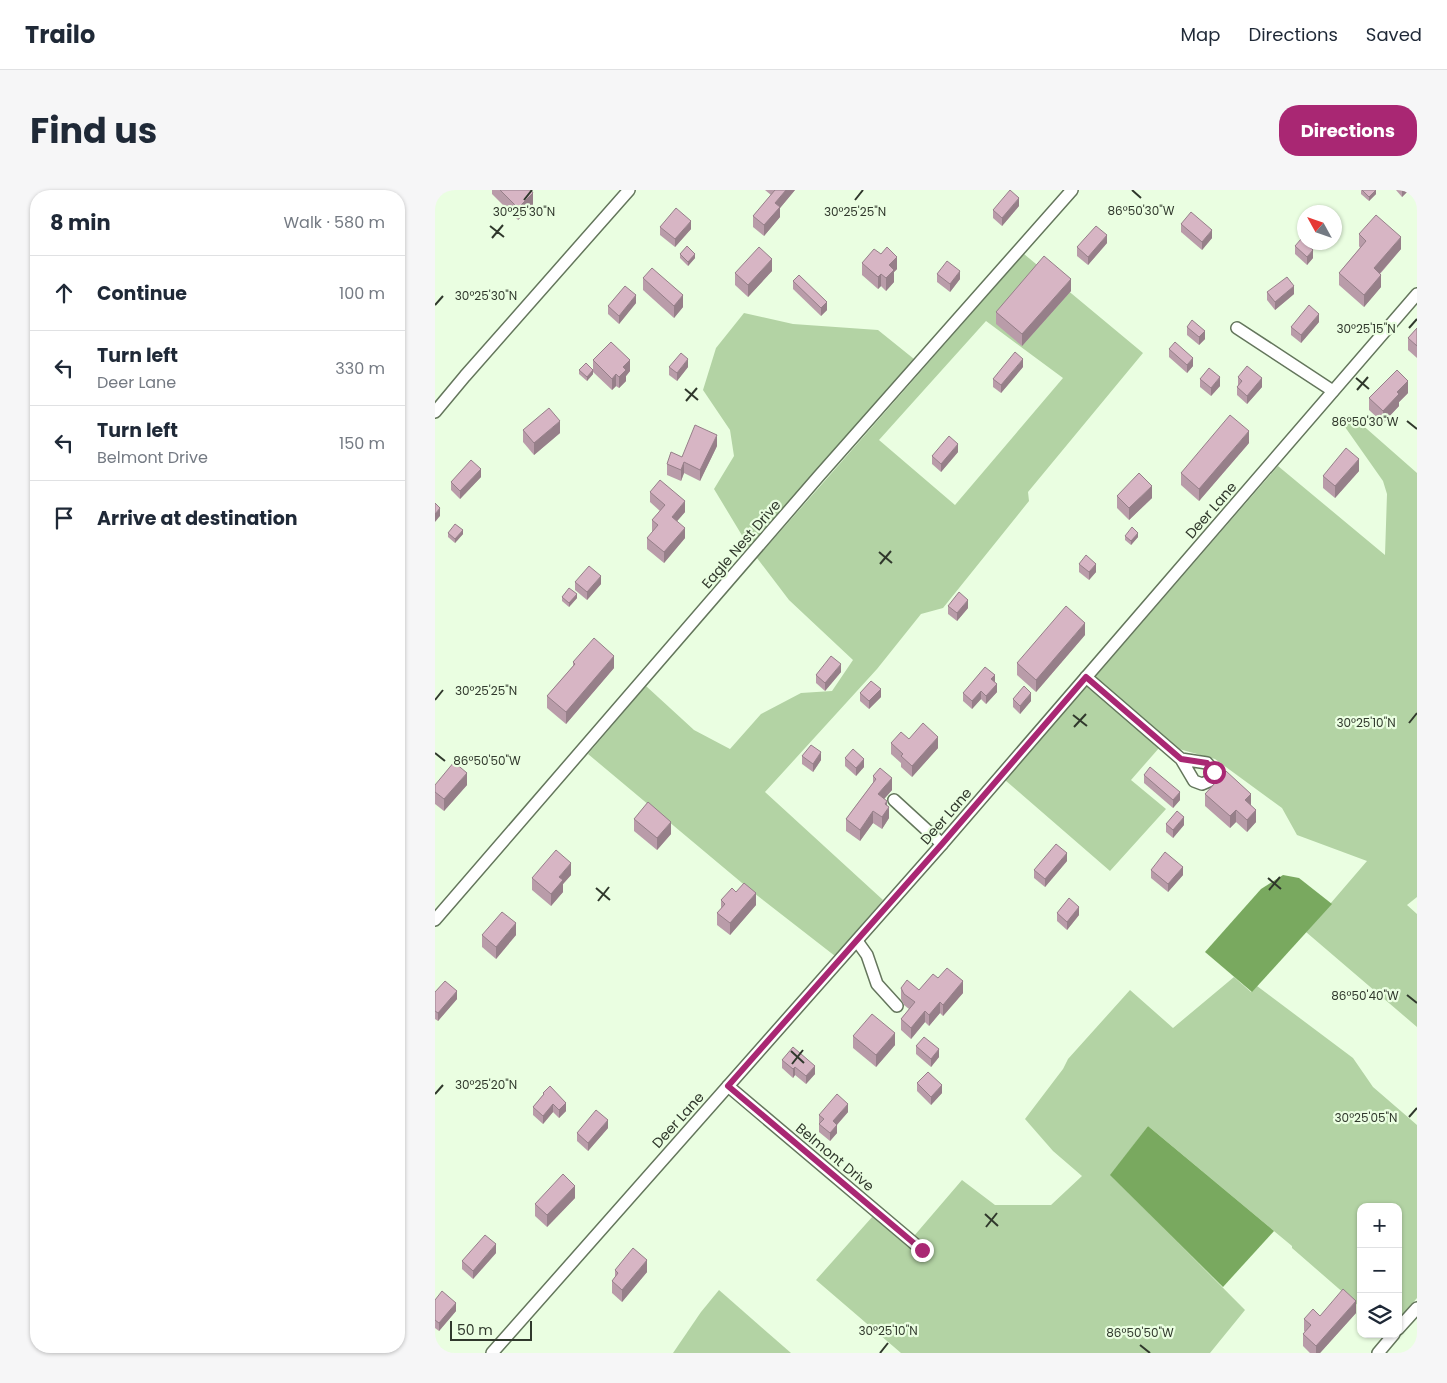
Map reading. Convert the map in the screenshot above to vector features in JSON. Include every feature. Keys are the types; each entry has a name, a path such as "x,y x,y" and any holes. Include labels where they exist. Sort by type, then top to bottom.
{"street":[{"path":"435,412 629,190"},
{"name":"Eagle Nest Drive","path":"435,920 818,477 1072,190"},
{"name":"Deer Lane","path":"492,1353 942,844 1417,294"},
{"path":"1237,328 1333,390"},
{"path":"1086,677 1181,759"},
{"path":"893,800 942,844"},
{"path":"857,941 867,955 877,984 897,1006"},
{"name":"Belmont Drive","path":"728,1086 922,1250"},
{"path":"1402,1325 1417,1308"},
{"path":"1378,1353 1391,1338"}],"shaded area":[{"path":"1024,254 1143,353 1028,492 1029,501 943,608 921,614 877,669 765,792 883,900 835,956 754,893 588,754 646,686 694,730 730,749 761,714 801,693 832,691 853,660 789,600 757,558","holes":["986,321 1063,378 955,505 879,440"]},
{"path":"744,313 793,324 878,330 914,359 749,547 714,489 734,456 730,430 703,390 716,348"},
{"path":"1338,417 1359,422 1417,473 1417,897 1407,905 1417,914 1417,1027 1306,932 1367,861 1297,835 1282,808 1215,759 1179,749 1095,677 1278,466 1385,555 1387,494 1383,481"},
{"path":"1087,685 1159,748 1131,780 1166,809 1110,871 1005,780"},
{"path":"1283,875 1299,878 1332,904 1252,992 1205,952 1261,889"},
{"path":"1234,977 1251,992 1257,986 1353,1058 1373,1087 1417,1125 1417,1298 1402,1315 1402,1203 1357,1203 1357,1305 1292,1246 1148,1126 1111,1175 1245,1310 1210,1353 901,1353 816,1280 873,1216 923,1258 930,1250 914,1236 962,1180 995,1205 1051,1205 1082,1176 1053,1151 1025,1119 1063,1069 1068,1059 1130,990 1173,1028"},
{"path":"1148,1126 1274,1231 1223,1287 1110,1175"},
{"path":"719,1290 791,1353 673,1353 701,1312"}],"building":[{"path":"500,190 531,190 533,193 518,208"},
{"path":"775,190 786,190 775,203 780,207 764,225 753,216"},
{"path":"1010,190 1019,198 1002,218 993,210"},
{"path":"1362,190 1376,190 1369,197"},
{"path":"676,208 691,221 675,239 660,227"},
{"path":"1191,212 1212,230 1202,242 1181,224"},
{"path":"1376,215 1401,237 1374,268 1381,275 1364,295 1339,273 1366,241 1359,234"},
{"path":"1096,226 1107,235 1088,257 1077,247"},
{"path":"687,246 695,254 688,262 680,254"},
{"path":"759,247 772,259 748,285 735,273"},
{"path":"887,247 897,257 889,265 894,270 886,278 881,274 878,277 862,263 874,249 881,254"},
{"path":"1299,250 1313,250 1307,257"},
{"path":"1044,256 1071,279 1022,334 996,312"},
{"path":"947,261 960,271 950,284 937,274"},
{"path":"652,268 683,295 674,306 643,278"},
{"path":"799,275 827,302 821,308 793,281"},
{"path":"1287,277 1294,286 1275,302 1267,292"},
{"path":"625,286 636,295 619,316 608,306"},
{"path":"1309,305 1319,314 1301,335 1291,327"},
{"path":"1192,320 1205,331 1199,337 1187,327"},
{"path":"1417,328 1417,346 1408,338"},
{"path":"611,342 630,360 623,367 626,370 619,377 616,374 612,379 593,360"},
{"path":"1175,342 1193,358 1187,365 1169,349"},
{"path":"1015,352 1023,359 1001,385 993,379"},
{"path":"681,353 688,359 677,373 669,367"},
{"path":"586,363 593,370 587,377 579,370"},
{"path":"1247,366 1262,378 1247,396 1237,387 1242,381 1238,377"},
{"path":"1209,368 1220,377 1211,388 1200,379"},
{"path":"1397,370 1408,381 1383,411 1369,398"},
{"path":"549,408 560,421 534,443 523,430"},
{"path":"1230,415 1249,431 1199,489 1181,473"},
{"path":"695,425 717,435 700,470 684,462 681,470 667,464 671,452 682,457"},
{"path":"949,436 958,444 941,464 932,456"},
{"path":"1346,448 1359,459 1335,486 1323,476"},
{"path":"471,460 481,469 460,491 451,482"},
{"path":"1139,473 1152,486 1129,508 1117,496"},
{"path":"660,480 685,501 672,517 685,528 664,552 647,538 658,525 652,520 665,505 650,492"},
{"path":"435,503 440,508 435,514"},
{"path":"455,524 463,530 455,539 448,533"},
{"path":"1132,527 1138,533 1131,541 1125,536"},
{"path":"1086,555 1096,564 1089,572 1079,564"},
{"path":"589,566 601,576 587,592 575,582"},
{"path":"569,588 577,594 569,603 562,597"},
{"path":"959,592 968,600 957,613 948,606"},
{"path":"1066,606 1085,623 1036,680 1017,663"},
{"path":"594,638 614,656 566,712 547,696 575,664 573,662"},
{"path":"831,656 841,664 825,683 816,675"},
{"path":"985,667 995,675 991,679 997,684 986,696 981,691 972,701 963,693"},
{"path":"871,681 881,689 869,701 860,693"},
{"path":"1024,686 1031,693 1020,706 1013,699"},
{"path":"923,723 938,737 912,766 891,743 901,732 909,739"},
{"path":"811,745 821,752 813,764 802,756"},
{"path":"853,749 864,759 856,768 845,758"},
{"path":"454,762 467,773 444,799 435,792 435,785"},
{"path":"1150,767 1180,792 1173,800 1144,775"},
{"path":"880,768 892,778 878,794 887,801 885,804 889,807 882,817 873,811 860,830 846,819 876,779 873,776"},
{"path":"1226,771 1251,794 1245,800 1256,810 1247,820 1236,810 1230,816 1205,794"},
{"path":"648,802 671,822 657,838 634,819"},
{"path":"1177,811 1184,817 1173,830 1166,824"},
{"path":"1056,844 1067,853 1045,879 1034,870"},
{"path":"556,850 571,863 559,877 563,880 551,894 532,878"},
{"path":"1165,852 1183,867 1168,884 1151,870"},
{"path":"744,883 756,893 730,923 717,913 725,904 721,900 732,888 736,892"},
{"path":"1069,898 1079,907 1067,922 1057,913"},
{"path":"502,912 516,923 496,947 482,935"},
{"path":"947,968 963,981 943,1005 940,1002 929,1015 925,1011 911,1028 901,1019 915,1002 904,994 901,988 907,980 919,990 933,974 938,978"},
{"path":"445,981 457,991 438,1013 435,1011 435,992"},
{"path":"872,1014 895,1033 876,1055 853,1036"},
{"path":"924,1037 939,1049 931,1059 916,1046"},
{"path":"793,1047 815,1066 806,1076 782,1060"},
{"path":"928,1072 942,1085 931,1097 917,1083"},
{"path":"550,1086 566,1103 559,1110 553,1104 543,1116 533,1107"},
{"path":"837,1094 848,1104 833,1121 837,1125 830,1133 819,1124 824,1119 819,1115"},
{"path":"596,1110 608,1120 588,1143 577,1133"},
{"path":"563,1174 575,1186 547,1215 535,1204"},
{"path":"485,1235 496,1244 473,1271 462,1261"},
{"path":"633,1248 647,1260 622,1290 612,1281 618,1273 615,1270"},
{"path":"1343,1289 1356,1301 1316,1346 1303,1334 1311,1325 1304,1319 1313,1309 1320,1316"},
{"path":"442,1291 456,1303 439,1323 435,1320 435,1300"}],"route":[{"path":"922,1250 728,1086 942,844 1086,677 1181,759 1207,763 1214,772"}]}
